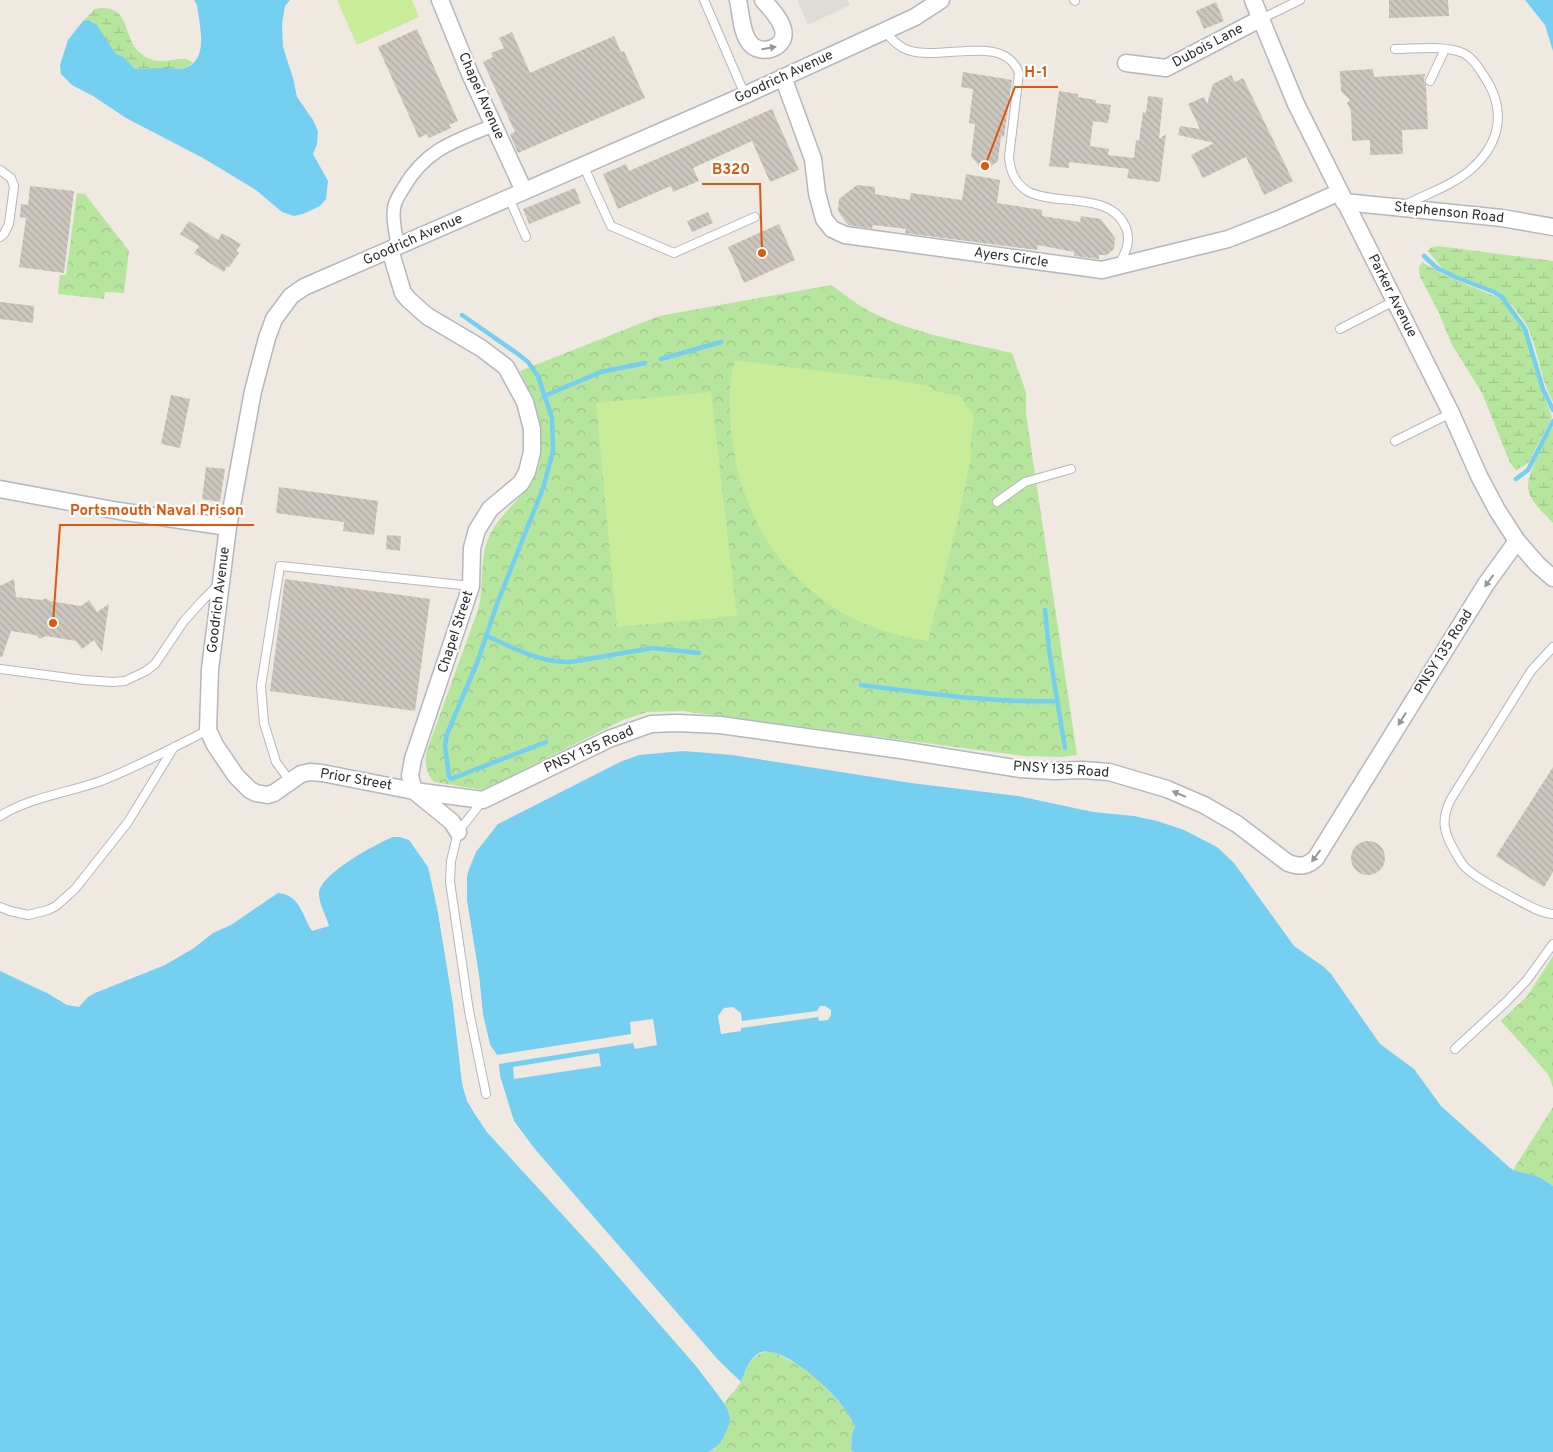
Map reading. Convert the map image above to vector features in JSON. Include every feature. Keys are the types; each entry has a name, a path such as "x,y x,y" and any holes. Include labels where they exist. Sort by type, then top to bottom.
{"street":[{"name":"Chapel Avenue","path":"440,0 470,74 524,191"},
{"path":"738,0 746,37 753,46 764,50 778,45 784,37 784,31 778,19 763,0"},
{"name":"Goodrich Avenue","path":"208,730 210,669 228,527 253,391 274,319 290,296 304,287 746,95 915,17 941,0"},
{"name":"Parker Avenue","path":"1253,0 1296,104 1451,413 1479,476 1497,510 1517,541 1538,565 1553,578"},
{"name":"Dubois Lane","path":"1126,63 1166,68 1260,19"},
{"name":"Ayers Circle","path":"784,77 813,159 817,193 824,219 837,232 845,234 1096,270 1109,270 1228,239 1342,197"},
{"path":"394,248 394,207 418,166 428,156 442,148 494,125"},
{"name":"Stephenson Road","path":"1342,197 1400,208 1502,218 1553,227"},
{"name":"Chapel Street","path":"394,248 403,293 409,300 427,316 499,361 512,377 525,402 529,415 532,441 527,472 521,484 490,510 477,530 472,548 471,586 413,759 410,776 414,791"},
{"path":"0,489 119,511 228,527"},
{"name":"PNSY 135 Road","path":"483,800 610,739 651,724 677,722 720,725 1020,769 1109,772 1167,790 1204,805 1237,824 1288,863 1303,866 1316,858 1486,584 1517,541"},
{"name":"Prior Street","path":"208,730 215,745 236,776 250,790 256,793 267,795 280,790 300,774 310,772 414,791 483,800"},
{"path":"414,791 452,822 458,832"}],"lane":[{"path":"704,0 746,95"},
{"path":"1260,19 1300,0"},
{"path":"884,31 896,43 908,50 950,53 988,51 1002,54 1016,64 1019,73 1009,157 1014,178 1030,192 1099,205 1115,213 1124,224 1128,235 1126,250 1114,268"},
{"path":"1395,49 1445,49 1456,50 1466,54 1473,60 1492,89 1499,113 1489,147 1469,171 1400,208"},
{"path":"1430,81 1445,49"},
{"path":"583,165 611,226 674,253 755,217"},
{"path":"0,170 11,178 14,186 9,224 4,234 0,237"},
{"path":"509,198 526,237"},
{"path":"1340,329 1394,301"},
{"path":"1395,441 1451,413"},
{"path":"997,502 1025,482 1071,469"},
{"path":"290,781 276,762 264,723 261,686 280,566 471,586"},
{"path":"0,668 84,680 125,681 146,671 155,664 184,621 221,582"},
{"path":"1553,647 1531,671 1451,799 1445,810 1444,820 1445,833 1458,858 1466,868 1534,909 1553,914"},
{"path":"0,816 34,800 102,780 208,730"},
{"path":"0,907 28,914 48,910 56,906 75,889 128,822 174,747"},
{"path":"483,800 458,832 451,861 450,882 469,1011 486,1094"},
{"path":"1455,1049 1527,980 1553,944"}],"green space":[{"path":"337,0 412,0 419,17 357,45"},
{"path":"95,9 111,9 118,13 134,46 147,58 162,61 182,59 193,63 185,68 178,69 135,69 123,56 116,54 93,21 83,21"},
{"path":"77,193 85,194 129,251 124,293 105,292 104,299 58,294 60,275 66,275"},
{"path":"1438,246 1553,261 1553,402 1545,384 1532,337 1523,320 1499,292 1450,273 1442,268 1428,251 1430,248"},
{"path":"1422,262 1444,275 1504,301 1524,332 1541,389 1552,417 1528,463 1516,470 1510,463 1482,393 1451,343 1439,313 1420,277 1419,267"},
{"path":"831,285 859,305 893,322 933,335 1012,353 1026,392 1026,414 1077,755 1062,757 1023,756 682,711 647,712 623,720 483,790 434,782 427,768 426,753 478,610 486,544 493,528 528,487 536,474 540,460 540,429 532,398 520,371 659,316"},
{"path":"735,360 908,382 932,387 932,390 960,396 974,416 970,447 972,453 957,524 928,641 885,631 845,614 816,595 792,572 772,547 755,519 743,489 735,457 730,424 730,390"},
{"path":"711,392 737,616 617,627 596,403"},
{"path":"1553,427 1553,523 1534,503 1529,493 1528,483 1541,448"},
{"path":"1553,956 1553,1087 1548,1074 1501,1021 1528,995"},
{"path":"1553,1107 1553,1186 1539,1177 1513,1170"},
{"path":"771,1351 812,1373 849,1413 855,1427 852,1434 851,1448 853,1452 708,1452 715,1449 729,1414 724,1403 739,1384 754,1357"}],"shaded area":[{"path":"797,0 848,0 850,5 808,25"}],"water":[{"path":"194,0 290,0 285,6 282,24 283,47 297,97 313,120 318,131 317,144 313,154 328,181 326,199 320,206 294,216 282,212 256,190 203,158 126,118 93,96 72,85 61,74 60,65 68,40 83,21 89,20 96,24 116,54 123,56 135,69 180,69 193,64 198,57 201,40 197,5"},
{"path":"1525,0 1553,0 1553,51 1545,25"},
{"path":"683,751 732,755 911,783 1018,796 1093,812 1134,816 1184,830 1217,847 1234,863 1294,946 1331,974 1380,1044 1414,1069 1441,1106 1513,1170 1539,1177 1553,1186 1553,1452 853,1452 851,1449 852,1434 855,1427 850,1417 829,1390 799,1365 784,1356 770,1352 759,1353 750,1362 741,1382 718,1360 540,1156 514,1121 500,1076 497,1055 490,1045 483,1015 467,901 467,874 476,852 498,824 620,762 639,755"},
{"path":"393,837 409,840 428,867 438,912 453,1004 462,1082 472,1108 487,1132 596,1251 697,1367 717,1393 727,1408 730,1421 721,1441 708,1452 0,1452 0,971 49,994 67,1005 79,1007 88,997 95,993 165,965 194,948 213,933 231,925 278,893 292,898 296,902 312,931 329,926 319,896 322,885 350,860"}],"pier":[{"path":"425,861 428,861 431,866 441,911 455,1003 464,1081 469,1100 489,1130 699,1365 725,1401 724,1403 697,1367 596,1251 487,1132 467,1101 462,1082 453,1004 438,912 429,867"},
{"path":"468,863 470,863 466,882 467,901 483,1015 490,1045 497,1055 631,1034 630,1022 653,1019 657,1045 635,1049 633,1043 499,1064 500,1076 514,1121 527,1140 718,1360 741,1382 739,1384 716,1361 538,1158 512,1122 498,1077 495,1056 488,1046 481,1015 477,977 464,901 464,882"},
{"path":"820,1006 825,1006 831,1010 828,1020 819,1021 818,1017 741,1028 741,1031 721,1034 718,1016 724,1008 733,1007 741,1013 742,1021 817,1011"},
{"path":"599,1053 601,1066 514,1079 513,1067"}],"building":[{"path":"1389,0 1448,0 1449,16 1389,18"},
{"path":"1216,2 1224,21 1204,29 1196,11"},
{"path":"417,29 458,121 449,125 451,128 429,138 427,134 419,138 378,47"},
{"path":"512,32 530,73 614,36 621,52 624,51 645,98 518,153 510,134 515,132 483,62 493,57 491,53 504,48 499,38"},
{"path":"1373,69 1374,77 1425,74 1428,129 1402,130 1403,154 1370,155 1370,140 1352,141 1351,111 1347,103 1350,100 1341,91 1340,71"},
{"path":"963,72 1012,80 1004,137 1001,136 998,161 984,172 971,156 975,124 969,123 973,89 961,87"},
{"path":"1231,75 1235,82 1243,78 1293,181 1264,195 1246,157 1203,178 1191,155 1214,143 1178,135 1180,126 1200,129 1188,104 1204,97 1207,104 1213,84"},
{"path":"1059,91 1078,94 1078,97 1096,100 1096,103 1111,105 1108,123 1093,121 1090,146 1109,149 1108,155 1134,158 1136,140 1139,141 1143,112 1146,113 1148,96 1163,98 1159,139 1166,134 1160,181 1127,178 1129,169 1069,162 1069,168 1049,166"},
{"path":"772,109 799,170 770,182 752,141 693,168 699,181 673,192 671,186 618,209 603,174 626,164 629,171"},
{"path":"966,174 1000,180 997,203 1042,210 1042,216 1080,222 1081,216 1101,219 1115,238 1114,249 1107,255 1099,255 1099,259 1074,256 1074,252 1038,245 1037,250 905,233 906,229 873,225 872,229 848,225 838,211 839,199 857,185 875,187 875,194 910,200 911,193 962,200"},
{"path":"30,186 74,191 64,273 19,267 26,218 20,217 21,204 28,205"},
{"path":"575,188 581,203 529,224 523,209"},
{"path":"708,212 713,223 692,232 687,221"},
{"path":"189,221 218,240 222,233 241,244 236,251 239,253 224,272 194,253 199,246 180,234"},
{"path":"779,224 795,260 744,283 728,247"},
{"path":"0,302 34,306 33,323 0,319"},
{"path":"171,395 190,399 180,448 161,444"},
{"path":"206,467 225,469 220,502 202,499"},
{"path":"279,487 378,501 374,535 343,531 344,522 276,513"},
{"path":"387,535 401,536 400,551 386,549"},
{"path":"14,579 16,597 42,600 46,598 50,601 81,606 89,600 97,612 109,604 102,652 94,640 82,649 76,641 46,636 40,639 36,635 11,631 2,657 0,657 0,586"},
{"path":"285,579 430,599 415,711 270,691"},
{"path":"1553,767 1553,872 1544,887 1496,856"},
{"path":"1368,841 1375,842 1380,846 1384,851 1384,865 1380,870 1375,874 1368,875 1361,874 1356,870 1352,865 1351,858 1352,851 1356,846 1361,842"}],"waterway":[{"path":"1424,256 1437,268 1502,297 1525,329 1543,389 1553,410"},
{"path":"462,315 528,362 538,376 552,418 553,452 543,488 497,604 477,663 447,734 445,746 449,776 451,779 546,742"},
{"path":"661,359 721,342"},
{"path":"544,396 601,372 645,363"},
{"path":"1516,479 1528,470 1553,421"},
{"path":"1045,610 1049,650 1065,748"},
{"path":"487,636 527,654 559,662 570,662 653,648 699,653"},
{"path":"861,685 983,699 1057,701"}],"place":[{"name":"H-1","path":"985,166"},
{"name":"B320","path":"762,253"},
{"name":"Portsmouth Naval Prison","path":"53,623"}]}
